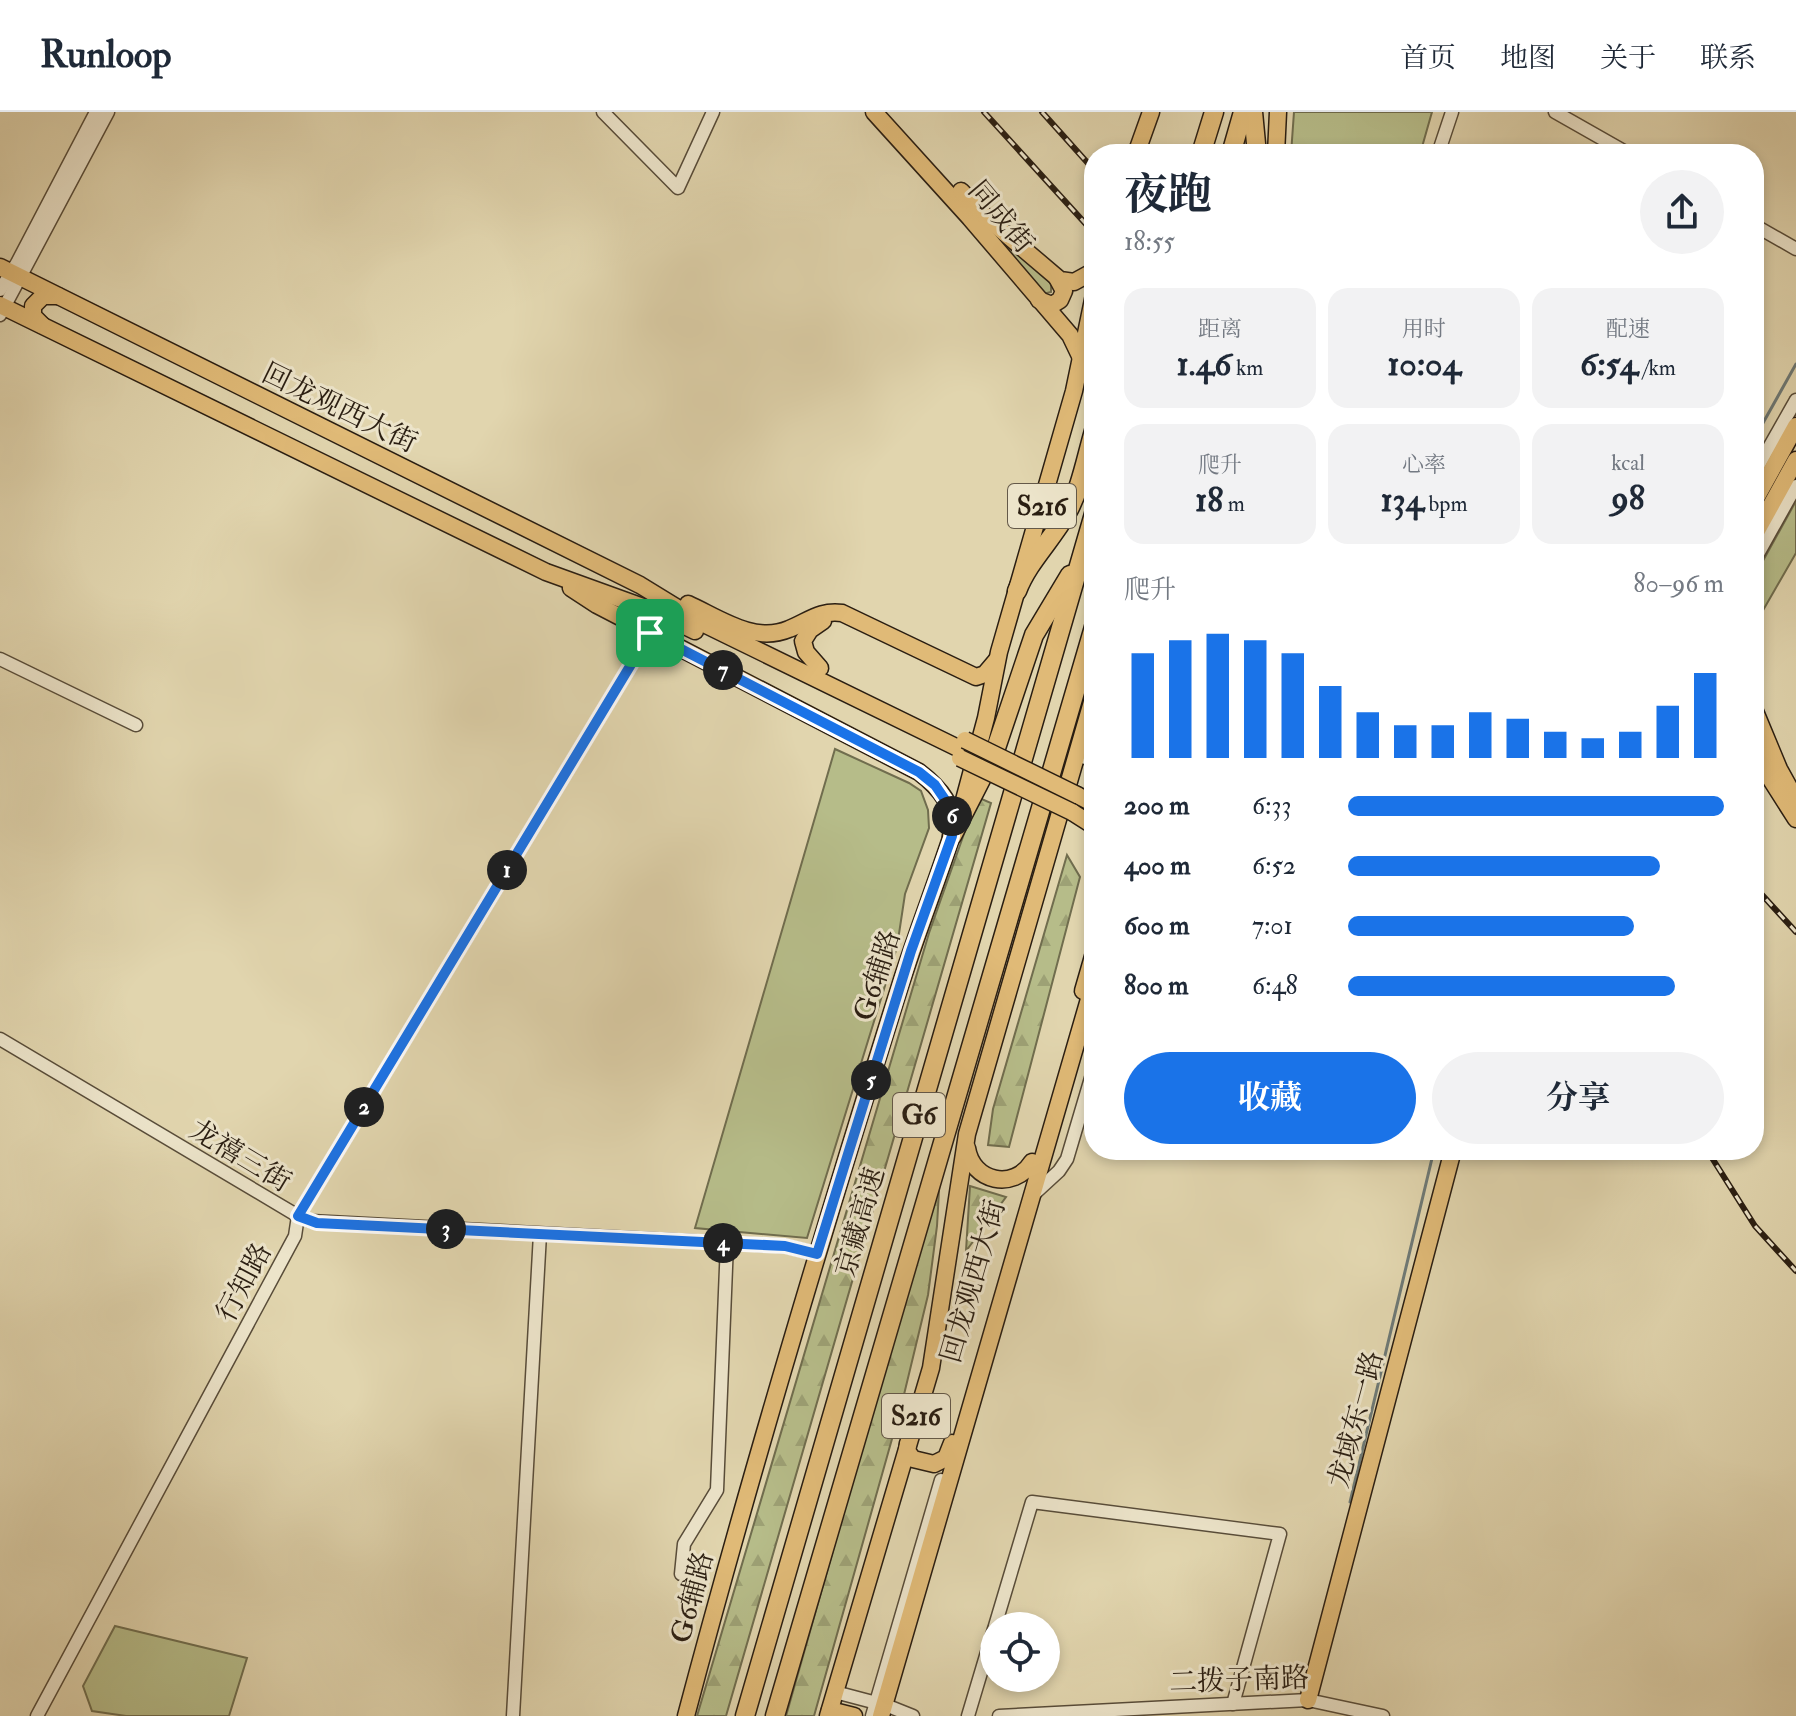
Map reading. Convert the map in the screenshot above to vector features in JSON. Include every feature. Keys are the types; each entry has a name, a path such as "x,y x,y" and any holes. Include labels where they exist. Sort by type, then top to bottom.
{"highway":[{"path":"1204,144 1214,112"},
{"path":"1234,144 1243,112"},
{"path":"1253,112 1256,144"},
{"path":"1017,591 1028,569 1070,509 1084,464"},
{"name":"京藏高速","path":"745,1716 1084,546"},
{"path":"952,836 994,754 1034,635 1081,556"},
{"name":"京藏高速","path":"775,1716 1084,661"}],"main road":[{"name":"同成街","path":"874,112 983,232 1070,335 1078,347 1081,360"},
{"name":"同成街","path":"889,112 972,203 1057,278 1074,282 1084,276"},
{"path":"1276,144 1278,112"},
{"path":"1139,144 1147,114"},
{"name":"回龙观西大街","path":"11,273 640,585 702,623 962,749"},
{"path":"1035,297 1047,305 1057,304 1064,291 1057,278"},
{"path":"46,328 35,318 33,306 46,294 63,298"},
{"name":"回龙观西大街","path":"1,309 46,328 546,572 667,617 962,749"},
{"name":"G6辅路","path":"686,1716 720,1585 817,1254 908,962 952,836 986,718 999,652 1065,428 1084,345"},
{"path":"1764,484 1796,426"},
{"path":"1764,518 1796,460"},
{"name":"回龙观西大街","path":"546,572 597,605 919,772 935,785 950,807 952,836"},
{"path":"640,585 683,601 738,628 757,633 782,632 825,612 842,613 976,677 990,669 999,652"},
{"name":"回龙观西大街","path":"657,595 718,625 820,668 962,749"},
{"path":"820,668 806,652 804,638 819,623 842,621 968,684 985,703 986,718"},
{"name":"S216","path":"829,1713 931,1368 967,1134 1084,730"},
{"path":"1764,733 1796,800"},
{"path":"962,749 1084,810"},
{"path":"1764,766 1796,819"},
{"path":"1074,804 1084,804"},
{"path":"1074,804 1084,815"},
{"name":"回龙观西大街","path":"949,1454 1084,986"},
{"name":"回龙观西大街","path":"878,1710 1034,1194 1084,1016"},
{"name":"回龙观西大街","path":"1034,1194 1051,1157 1084,1047"},
{"path":"967,1134 968,1143 976,1156 995,1171 1020,1167 1033,1155"},
{"name":"龙域东一路","path":"1306,1708 1450,1160"},
{"path":"908,1443 909,1455 920,1462 937,1464 949,1454"},
{"path":"829,1713 854,1716"}],"street":[{"path":"1,309 11,273 96,112"},
{"path":"0,290 108,112"},
{"path":"603,112 678,188 713,112"},
{"path":"1441,144 1452,112"},
{"path":"1555,112 1611,144"},
{"path":"1764,231 1796,249"},
{"path":"1764,456 1796,400"},
{"path":"1764,543 1796,486"},
{"name":"行知路","path":"37,1716 295,1236 298,1216 650,633"},
{"path":"0,659 136,725"},
{"path":"1077,755 1084,757"},
{"name":"龙禧三街","path":"0,1039 298,1216 317,1223 793,1247 817,1254"},
{"name":"回龙观西大街","path":"1034,1194 1059,1171 1067,1159 1084,1102"},
{"path":"513,1716 540,1234"},
{"path":"681,1574 684,1544 717,1490 727,1243"},
{"name":"回龙观西大街","path":"878,1710 949,1454"},
{"path":"999,1612 1032,1502 1280,1534 1233,1704"},
{"path":"968,1716 980,1675"},
{"path":"835,1692 878,1710 913,1716"},
{"name":"二拨子南路","path":"999,1716 1233,1704 1383,1716"}],"green space":[{"path":"1294,112 1432,112 1423,144 1292,144"},
{"path":"983,223 1051,283 1051,292 1043,294"},
{"path":"1796,501 1796,553 1764,609 1764,559"},
{"path":"835,749 909,783 921,791 928,810 929,828 905,894 897,947 807,1238 695,1228"},
{"path":"977,797 991,803 726,1716 697,1716 929,933"},
{"path":"1067,855 1080,877 1009,1147 988,1145 993,1109"},
{"path":"940,1173 928,1295 901,1407 814,1716 786,1716"},
{"path":"970,1186 1006,1197 966,1251"},
{"path":"115,1626 247,1658 229,1716 126,1716 92,1711 83,1686"}],"waterway":[{"path":"1764,421 1796,364"},
{"path":"1350,1502 1432,1160"}],"railway":[{"path":"984,112 1084,222"},
{"path":"1042,112 1084,159"},
{"path":"1764,897 1796,932"},
{"path":"1713,1160 1755,1226 1796,1271"}],"route":[{"path":"650,633 919,772 941,793 952,813 952,836 925,907 817,1254 785,1246 317,1223 298,1216 300,1212 650,633"}]}
